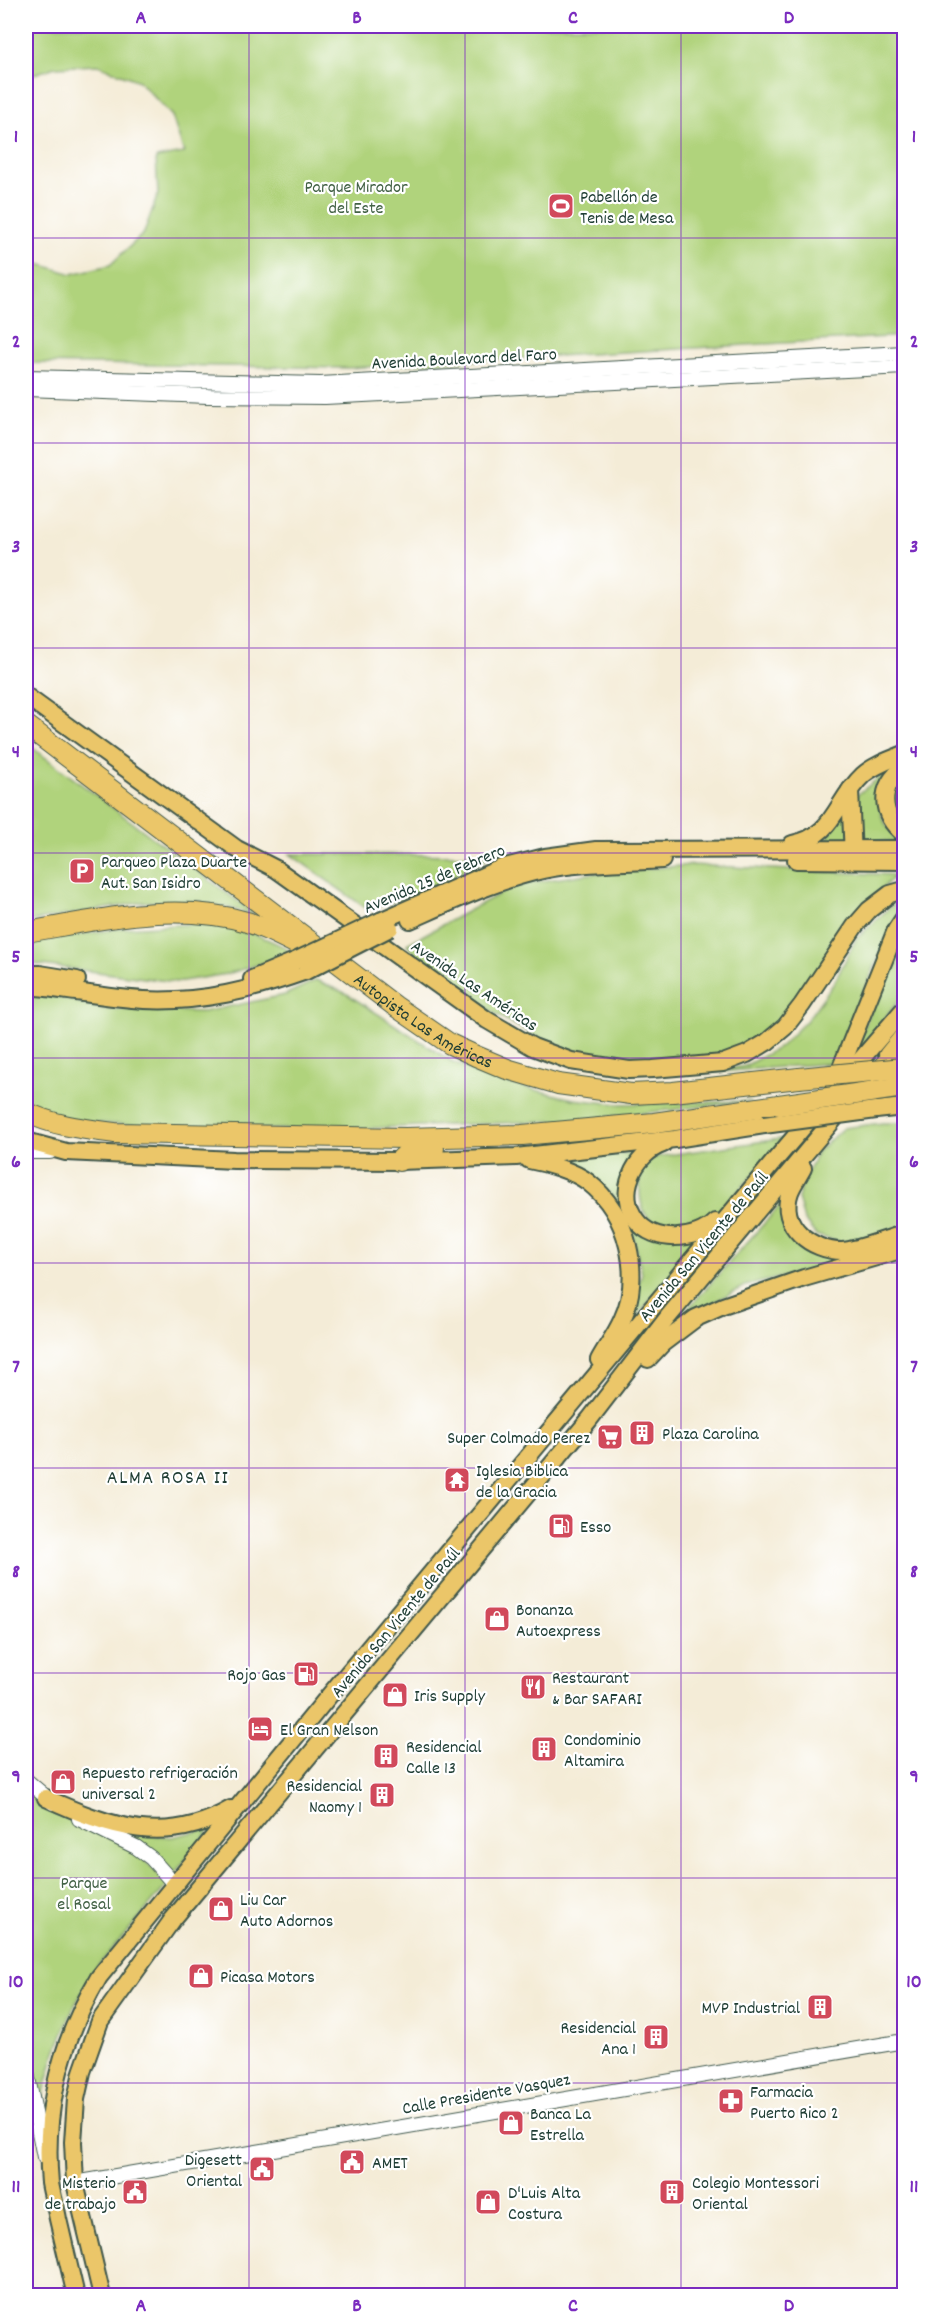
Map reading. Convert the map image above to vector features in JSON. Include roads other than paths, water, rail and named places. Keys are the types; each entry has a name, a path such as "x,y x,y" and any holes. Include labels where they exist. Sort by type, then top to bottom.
{"highway":[{"name":"Autopista Las Américas","path":"26,725 395,1006 450,1044 507,1069 558,1084 631,1094 673,1092 904,1068"},
{"path":"26,932 139,913 199,914 248,922 342,965"},
{"path":"859,1089 904,1047"},
{"path":"26,1112 40,1119 72,1127 115,1133 405,1138 522,1135 654,1123 904,1087"},
{"path":"399,1161 410,1150 559,1140 573,1130"}],"main road":[{"name":"Avenida Las Américas","path":"26,696 237,849 276,869 487,1020 533,1047 571,1061 629,1070 714,1064 747,1054 767,1042 785,1027 855,926 869,910 890,894 904,890"},
{"path":"764,849 812,839 828,824 850,789 865,773 904,754"},
{"path":"904,768 896,774 887,787 886,808 888,817 904,834"},
{"path":"850,789 853,855"},
{"name":"Avenida 25 de Febrero","path":"26,986 143,1000 189,1000 259,988 501,868 545,857 596,850 764,849 904,861"},
{"name":"Avenida 25 de Febrero","path":"385,925 483,889 542,871 571,866 667,860 853,855 904,849"},
{"path":"828,1099 896,930 904,918"},
{"name":"Avenida 25 de Febrero","path":"26,974 40,974 137,989 189,989 248,981 301,966"},
{"name":"Avenida San Vicente de Paúl","path":"76,2295 51,2186 48,2142 50,2109 59,2067 72,2028 99,1977 328,1697 776,1159 904,1009"},
{"name":"Avenida San Vicente de Paúl","path":"102,2295 75,2183 73,2142 76,2099 82,2072 100,2021 119,1991 173,1919 589,1420 668,1317 904,1034"},
{"path":"26,1150 234,1160 399,1161 516,1157 675,1139 904,1107"},
{"path":"876,1110 904,1112"},
{"path":"820,1136 790,1193 788,1209 791,1222 809,1243 818,1247 843,1251 904,1234"},
{"path":"675,1139 646,1153 631,1174 628,1197 630,1209 637,1221 648,1230 665,1236 683,1237 708,1229 776,1159"},
{"path":"26,1141 66,1152"},
{"path":"516,1157 547,1163 587,1181 602,1195 615,1213 625,1234 631,1279 628,1303 622,1320 571,1406"},
{"path":"589,1420 663,1342 696,1318 723,1306 804,1278 904,1249"},
{"path":"46,1798 94,1819 145,1830 187,1828 213,1820 242,1803"}],"street":[{"name":"Avenida Boulevard del Faro","path":"26,377 320,384 904,353"},
{"name":"Avenida Boulevard del Faro","path":"26,389 208,396 325,396 904,367"},
{"path":"26,1780 69,1814 136,1847 152,1858 175,1885"},
{"name":"Calle Presidente Vasquez","path":"75,2183 904,2041"},
{"name":"Avenida San Vicente de Paúl","path":"26,2068 51,2186"}],"place":[{"name":"Pabellón de Tenis de Mesa","path":"561,206"},
{"name":"Parqueo Plaza Duarte Aut. San Isidro","path":"82,871"},
{"name":"Plaza Carolina","path":"642,1433"},
{"name":"Super Colmado Perez","path":"610,1437"},
{"name":"Iglesia Biblica de la Gracia","path":"457,1480"},
{"name":"Esso","path":"561,1526"},
{"name":"Bonanza Autoexpress","path":"497,1619"},
{"name":"Rojo Gas","path":"306,1674"},
{"name":"Restaurant & Bar SAFARI","path":"533,1687"},
{"name":"Iris Supply","path":"395,1695"},
{"name":"El Gran Nelson","path":"260,1729"},
{"name":"Condominio Altamira","path":"544,1749"},
{"name":"Residencial Calle 13","path":"386,1756"},
{"name":"Repuesto refrigeración universal 2","path":"63,1782"},
{"name":"Residencial Naomy 1","path":"382,1795"},
{"name":"Liu Car Auto Adornos","path":"221,1909"},
{"name":"Picasa Motors","path":"201,1976"},
{"name":"MVP Industrial","path":"820,2007"},
{"name":"Residencial Ana 1","path":"656,2037"},
{"name":"Farmacia Puerto Rico 2","path":"731,2101"},
{"name":"Banca La Estrella","path":"511,2123"},
{"name":"AMET","path":"352,2162"},
{"name":"Digesett Oriental","path":"262,2169"},
{"name":"Misterio de trabajo","path":"135,2192"},
{"name":"Colegio Montessori Oriental","path":"672,2192"},
{"name":"D'Luis Alta Costura","path":"488,2202"}],"district":[{"name":"ALMA ROSA II","path":"168,1476"}],"park label":[{"name":"Parque Mirador del Este","path":"356,196"},
{"name":"Parque el Rosal","path":"84,1892"}]}
